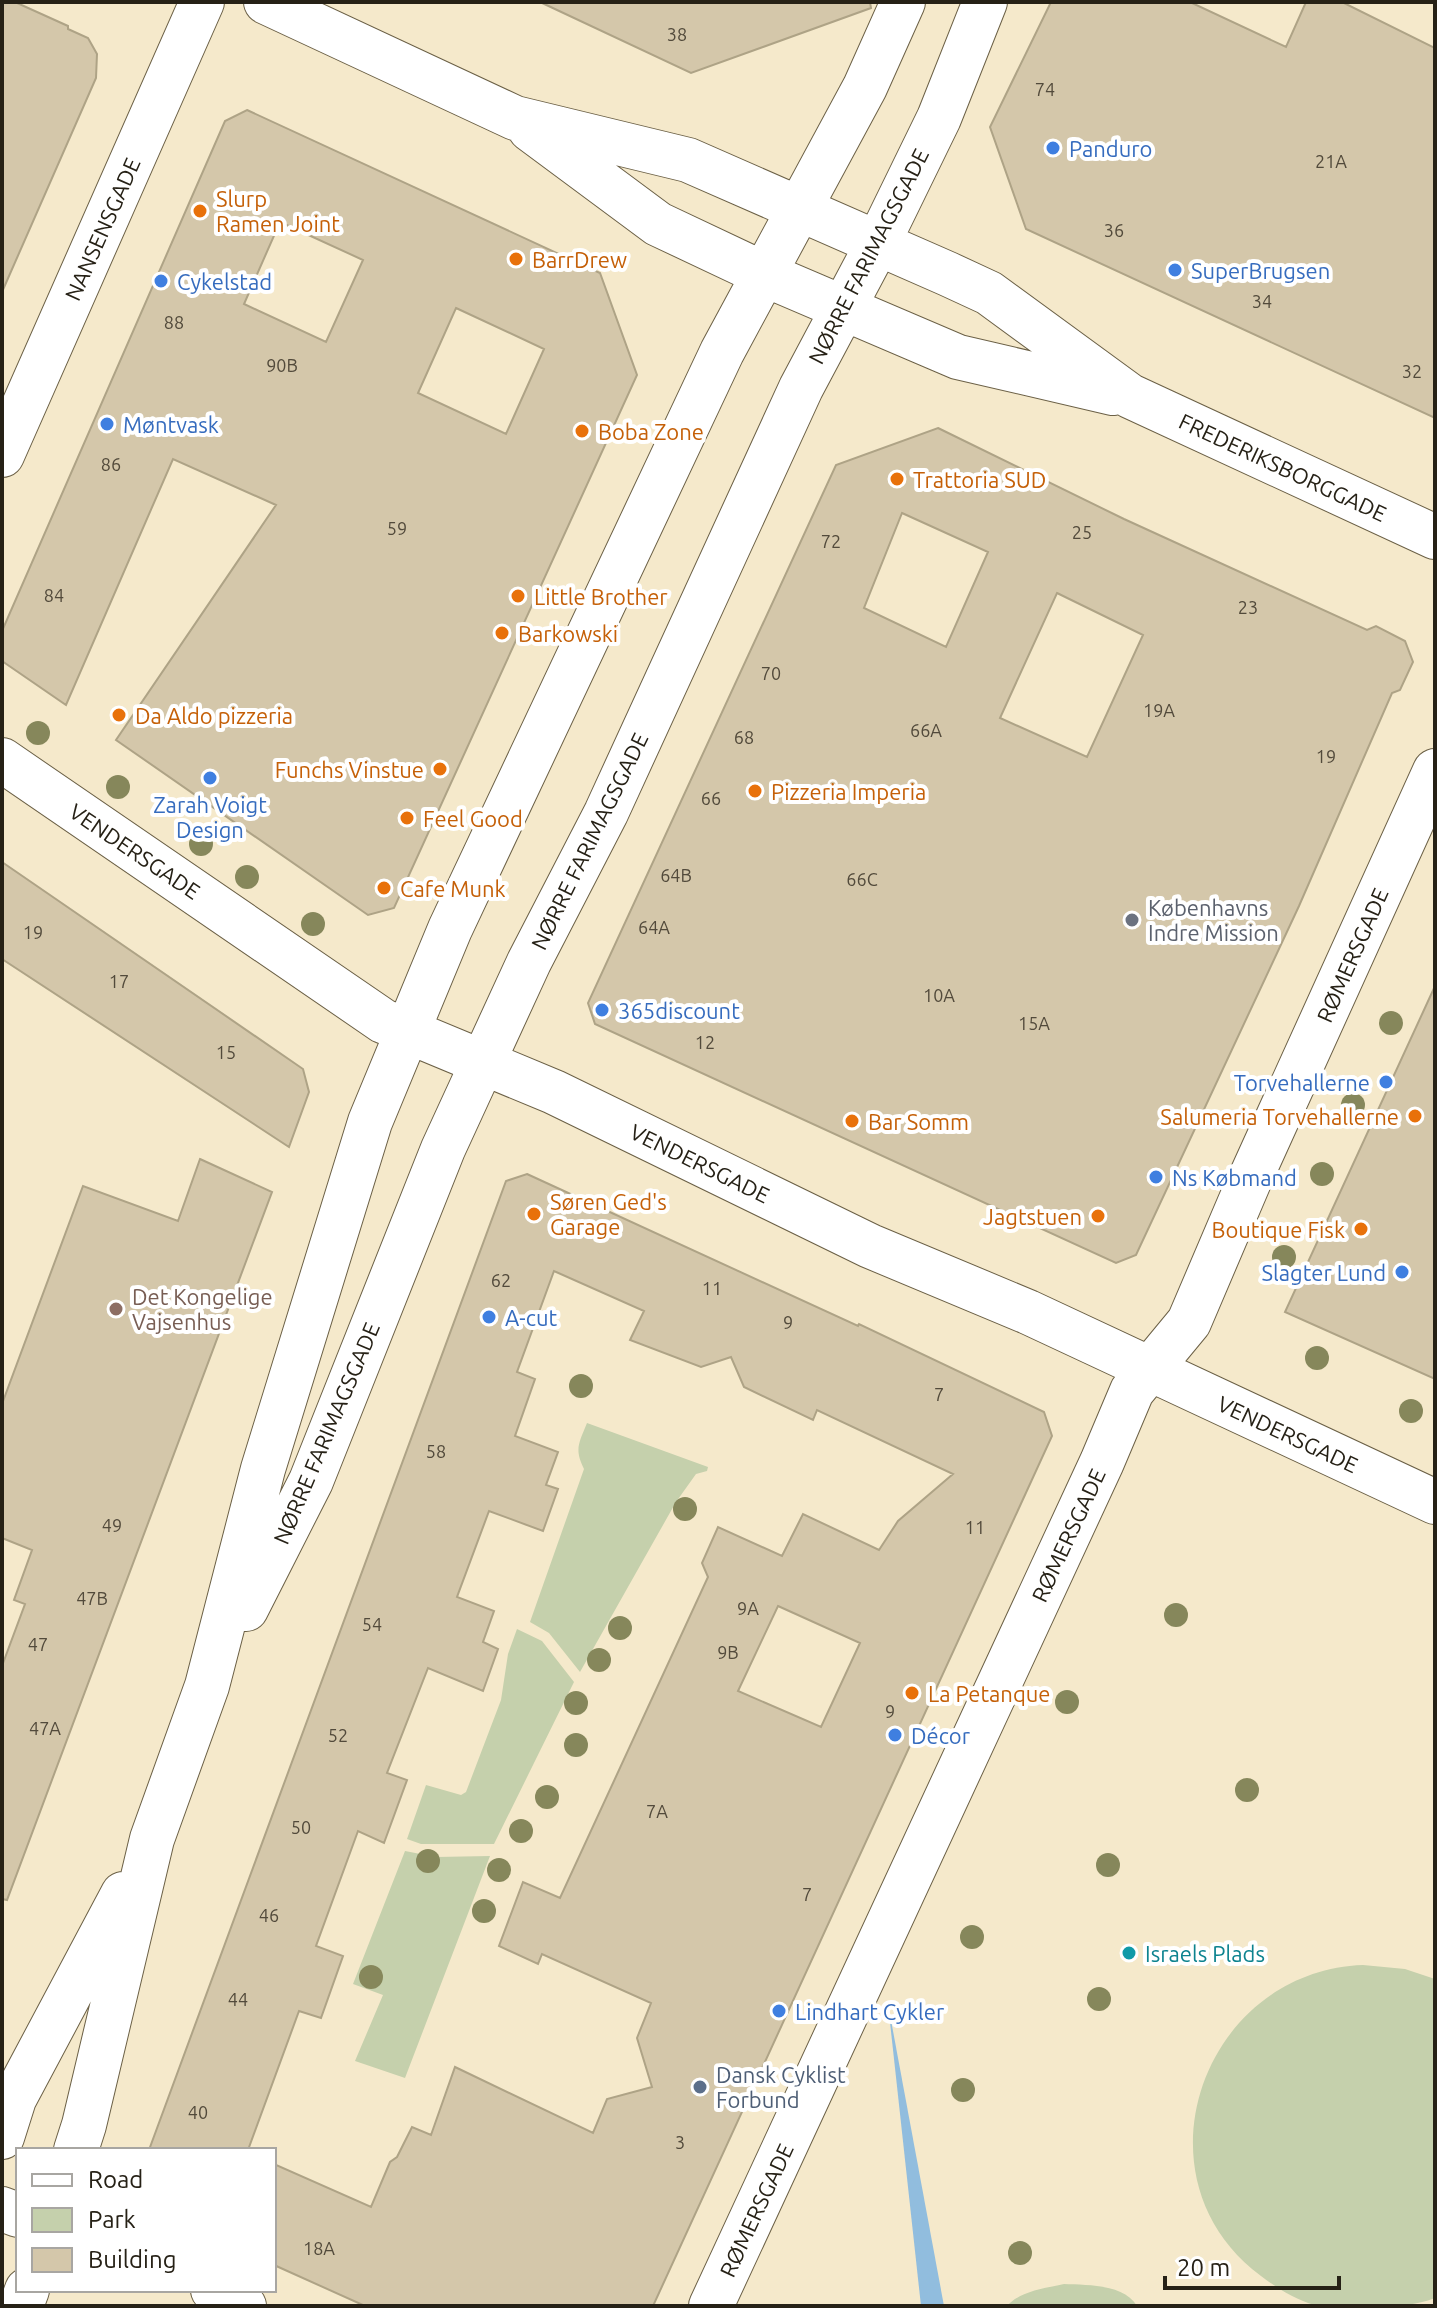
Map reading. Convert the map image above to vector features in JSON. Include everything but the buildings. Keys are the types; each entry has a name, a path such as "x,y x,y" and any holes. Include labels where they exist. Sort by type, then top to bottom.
{"street":[{"name":"NANSENSGADE","path":"2,455 202,2"},
{"name":"FREDERIKSBORGGADE","path":"266,2 515,118 688,160 989,293 1130,396 1435,537"},
{"name":"NØRRE FARIMAGSGADE","path":"77,2148 152,1839 207,1686 263,1469 370,1122 450,929 722,352 865,87 903,2"},
{"name":"NØRRE FARIMAGSGADE","path":"207,1686 311,1481 443,1149 529,962 606,813 801,388 878,243 939,118 985,2"},
{"name":"FREDERIKSBORGGADE","path":"515,118 658,224 766,275 958,357 1130,396"},
{"name":"VENDERSGADE","path":"2,760 383,1021 554,1092 870,1246 1028,1312 1435,1502"},
{"name":"RØMERSGADE","path":"711,2306 1102,1462 1132,1391 1189,1322 1250,1179 1435,771"},
{"name":"NØRRE FARIMAGSGADE","path":"2,2137 14,2099 152,1839"},
{"path":"217,2292 244,2306"}],"green space":[{"path":"587,1423 708,1467 707,1471 696,1474 676,1502 580,1672 549,1633 530,1622 584,1469 579,1446"},
{"path":"517,1629 542,1641 574,1682 494,1844 421,1844 407,1839 426,1785 461,1795 466,1792 501,1700 508,1654"},
{"path":"405,1851 436,1857 490,1856 405,2078 355,2061 383,1995 353,1984"},
{"path":"1363,1965 1405,1969 1435,1979 1435,2298 1396,2306 1320,2306 1297,2298 1267,2281 1221,2235 1199,2187 1193,2136 1202,2086 1226,2040 1261,2002 1307,1976"},
{"path":"1064,2284 1114,2290 1123,2293 1137,2306 1007,2306 1026,2294"}],"water":[{"path":"888,2004 944,2306 921,2306"}],"place":[{"name":"Panduro","path":"1053,148"},
{"name":"Slurp Ramen Joint","path":"200,211"},
{"name":"BarrDrew","path":"516,259"},
{"name":"SuperBrugsen","path":"1175,270"},
{"name":"Cykelstad","path":"161,281"},
{"name":"Møntvask","path":"107,424"},
{"name":"Boba Zone","path":"582,431"},
{"name":"Trattoria SUD","path":"897,479"},
{"name":"Little Brother","path":"518,596"},
{"name":"Barkowski","path":"502,633"},
{"name":"Da Aldo pizzeria","path":"119,715"},
{"name":"Funchs Vinstue","path":"440,769"},
{"name":"Zarah Voigt Design","path":"210,778"},
{"name":"Pizzeria Imperia","path":"755,791"},
{"name":"Feel Good","path":"407,818"},
{"name":"Cafe Munk","path":"384,888"},
{"name":"Københavns Indre Mission","path":"1132,920"},
{"name":"365discount","path":"602,1010"},
{"name":"Torvehallerne","path":"1386,1082"},
{"name":"Salumeria Torvehallerne","path":"1415,1116"},
{"name":"Bar Somm","path":"852,1121"},
{"name":"Ns Købmand","path":"1156,1177"},
{"name":"Søren Ged's Garage","path":"534,1214"},
{"name":"Jagtstuen","path":"1098,1216"},
{"name":"Boutique Fisk","path":"1361,1229"},
{"name":"Slagter Lund","path":"1402,1272"},
{"name":"Det Kongelige Vajsenhus","path":"116,1309"},
{"name":"A-cut","path":"489,1317"},
{"name":"La Petanque","path":"912,1693"},
{"name":"Décor","path":"895,1735"},
{"name":"Israels Plads","path":"1129,1953"},
{"name":"Lindhart Cykler","path":"779,2011"},
{"name":"Dansk Cyklist Forbund","path":"700,2087"}]}
